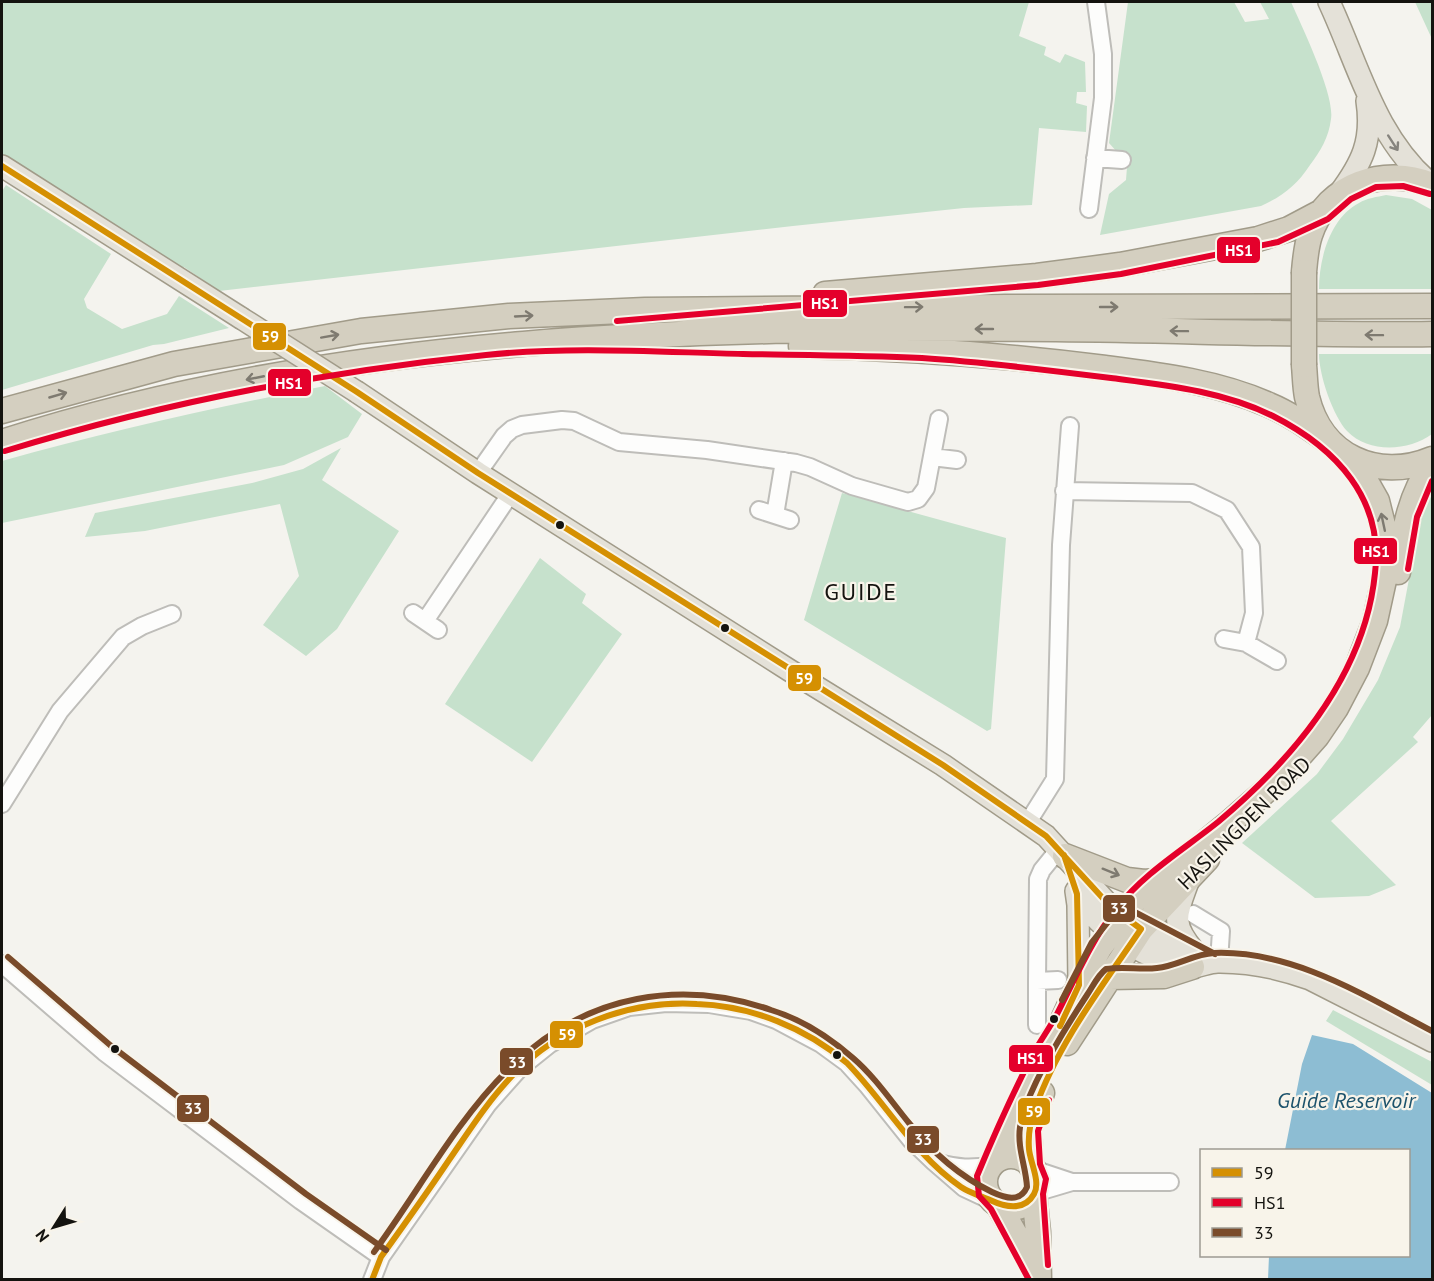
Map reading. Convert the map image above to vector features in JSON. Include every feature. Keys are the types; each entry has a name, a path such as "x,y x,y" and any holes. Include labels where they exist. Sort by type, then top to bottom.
{"highway":[{"path":"645,310 1037,276 1120,265 1258,239 1289,229 1364,182 1384,176 1411,178 1432,185"},
{"path":"1330,204 1310,235 1304,272 1304,365 1307,398 1319,426 1337,448"},
{"path":"2,411 174,364 361,331 509,316 645,310 1432,306"},
{"path":"2,442 170,394 292,371 466,348 712,333 875,329 1432,334"},
{"path":"563,341 900,348 1045,360 1160,375 1229,391 1269,405 1367,464 1393,468 1407,467 1432,459"},
{"name":"HASLINGDEN ROAD","path":"1039,1278 1038,1232 1029,1130 1037,1102 1060,1054 1110,977 1141,894 1228,824 1279,779 1317,736 1336,708 1357,668 1375,621 1384,580 1386,545 1384,529 1377,501 1364,478 1337,448"},
{"name":"HASLINGDEN ROAD","path":"993,1164 1044,1054 1056,1035 1068,982 1100,947 1126,931 1280,791 1325,743 1347,712 1370,663 1383,627 1398,573 1404,530 1411,504 1422,479 1432,465"},
{"path":"1062,853 1127,880 1157,881"},
{"path":"1110,977 1164,976 1204,961"},
{"path":"1013,1156 1023,1160 1033,1180 1027,1203 1008,1208 991,1198 986,1185 986,1176 993,1164 999,1159 1013,1156"},
{"name":"HASLINGDEN ROAD","path":"997,1203 1039,1278"}],"main road":[{"path":"1329,2 1354,58 1366,92 1394,144 1432,185"},
{"path":"1330,204 1360,164 1366,147 1369,116 1366,92"},
{"path":"2,166 357,392 478,473 943,765 1028,822 1046,836 1110,906 1126,931 1158,958 1248,963 1278,968 1310,979 1432,1041"},
{"path":"1062,853 1077,894 1102,924 1126,931"},
{"path":"1192,873 1179,908 1177,924 1183,938 1204,961"},
{"path":"1068,982 1077,894"}],"street":[{"path":"1089,209 1103,98 1098,3"},
{"path":"1095,158 1122,160"},
{"path":"478,473 500,440 512,429 522,425 562,420 574,421 619,442 707,450 804,465 852,486 908,502 918,499 924,492 939,419"},
{"path":"1028,822 1055,779 1064,491 1070,426"},
{"path":"932,457 957,460"},
{"path":"775,515 784,461"},
{"path":"1064,491 1192,492 1227,510 1251,547 1254,613 1246,643"},
{"path":"425,621 511,493"},
{"path":"2,804 60,711 123,637 142,626 172,614"},
{"path":"1224,639 1246,643 1277,661"},
{"path":"1037,1025 1038,879 1042,870 1062,853"},
{"path":"1193,914 1228,934 1204,961"},
{"path":"2,964 112,1059 301,1201 381,1257"},
{"path":"1037,981 1068,982"},
{"path":"372,1280 381,1257 488,1104 520,1068 550,1044 592,1020 629,1007 666,1003 709,1004 751,1011 804,1034 847,1063 867,1084 911,1140 934,1162 964,1188 997,1203"},
{"path":"934,1162 960,1168 993,1164"},
{"path":"1033,1180 1170,1182"},
{"path":"1033,1180 1072,1182"}],"green space":[{"path":"2,2 1029,2 1019,36 1046,47 1044,55 1060,63 1065,54 1085,62 1086,92 1077,92 1076,103 1087,106 1086,132 1039,128 1032,205 964,208 793,226 219,291 184,267 181,270 2,155"},
{"path":"1128,2 1234,2 1245,22 1269,19 1260,2 1291,2 1323,78 1331,108 1331,119 1321,149 1305,172 1289,189 1261,206 1100,235 1109,194 1126,180 1128,154 1117,152 1109,143"},
{"path":"1415,2 1432,2 1432,39"},
{"path":"6,185 111,254 84,299 87,308 122,329 167,314 179,296 229,328 153,345 2,390 2,191"},
{"path":"1386,195 1412,199 1432,210 1432,289 1319,289 1321,265 1328,240 1341,219 1362,201"},
{"path":"1319,354 1432,354 1432,434 1412,444 1389,448 1366,444 1356,438 1347,431 1332,406 1321,373"},
{"path":"325,386 362,414 348,437 284,465 2,523 2,461 162,420"},
{"path":"341,448 322,480 399,531 337,629 306,656 263,625 299,576 280,504 145,531 85,537 95,513 252,483 303,469"},
{"path":"842,493 1006,538 991,729 987,731 804,620"},
{"path":"1432,493 1432,715 1413,737 1418,742 1331,821 1396,885 1369,896 1315,898 1242,843 1317,774 1343,739 1378,680 1400,627 1420,520"},
{"path":"540,558 586,594 582,603 622,634 532,762 445,704"},
{"path":"1333,1010 1432,1062 1432,1085 1326,1021"}],"water":[{"name":"Guide Reservoir","path":"1312,1035 1353,1044 1432,1093 1432,1279 1268,1279 1269,1257 1410,1257 1410,1149 1285,1149 1302,1064"}],"transit line":[{"name":"59","path":"2,166 357,392 478,473 943,765 1046,836 1110,906 1141,929 1082,1016 1044,1085 1033,1114 1029,1134 1029,1149 1036,1178 1036,1189 1025,1204 1002,1205 972,1193 944,1174 915,1144 847,1063 814,1039 777,1021 738,1009 697,1004 671,1004 621,1012 597,1020 574,1030 531,1058 512,1076 479,1116 381,1257 372,1280"},
{"name":"HS1","path":"617,321 1038,285 1121,274 1278,242 1328,219 1351,199 1376,187 1403,186 1430,194"},
{"name":"HS1","path":"5,451 123,418 303,380 486,355 582,350 922,358 1152,383 1194,390 1254,407 1296,429 1317,444 1351,479 1363,499 1372,522 1376,546 1375,573 1368,610 1357,646 1341,680 1321,712 1273,771 1218,822 1151,873 1116,909 1091,947 1056,1016 1033,1054 977,1176 979,1196 991,1209 1029,1280"},
{"name":"HS1","path":"1408,569 1417,517 1432,481"},
{"name":"59","path":"1060,1026 1079,985 1077,894 1064,855"},
{"name":"33","path":"1062,1000 1092,942 1120,907 1127,908 1215,954"},
{"name":"33","path":"374,1252 454,1134 483,1097 514,1064 549,1035 590,1013 637,999 671,995 722,998 771,1010 804,1024 835,1043 861,1065 918,1134 947,1162 980,1186 1012,1198 1020,1195 1027,1187 1019,1135 1030,1095 1058,1041 1100,974 1106,969 1157,968 1199,955 1214,953 1243,954 1272,959 1328,978 1432,1031"},
{"name":"33","path":"8,957 110,1045 306,1194 386,1250"},
{"name":"HS1","path":"1048,1265 1043,1194 1046,1179 1040,1164 1038,1131 1049,1100"}],"district":[{"name":"GUIDE","path":"861,591"}]}
